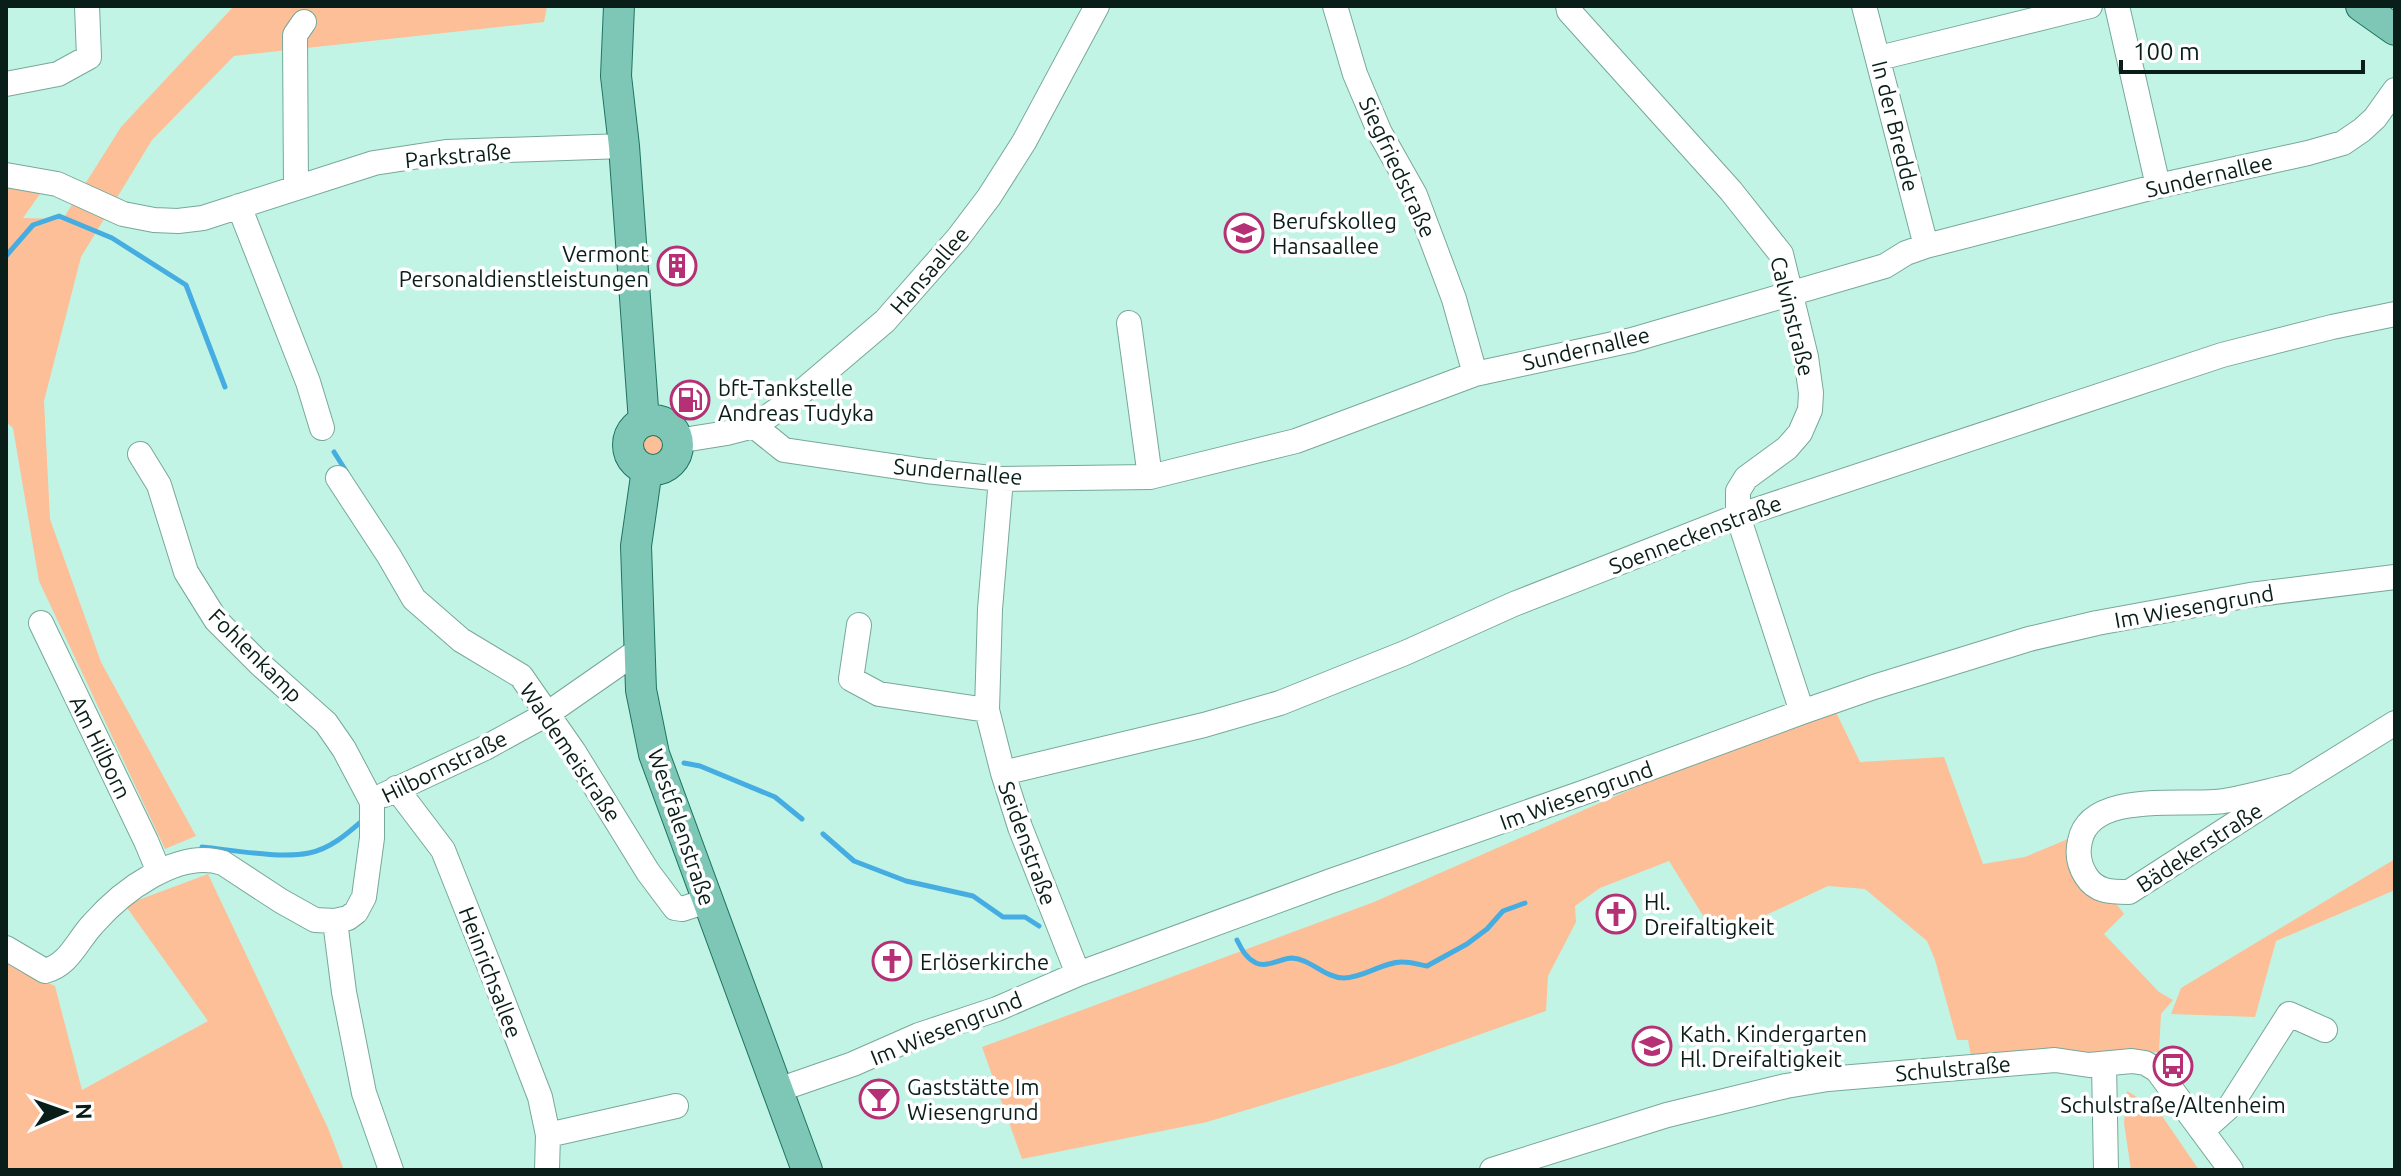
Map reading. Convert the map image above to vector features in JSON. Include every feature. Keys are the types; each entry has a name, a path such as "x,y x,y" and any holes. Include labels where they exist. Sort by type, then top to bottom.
{"main road":[{"path":"2361,6 2395,30"},
{"path":"620,13 616,76 644,422"},
{"path":"644,422 665,423 677,441 675,456 670,463 655,470 647,469 633,460 628,446 632,431 644,422"},
{"name":"Westfalenstraße","path":"647,469 636,546 641,690 654,754 807,1170"}],"street":[{"path":"6,84 58,74 89,57 87,6"},
{"name":"Hansaallee","path":"677,441 754,426 792,400 885,321 958,238 989,197 1024,142 1097,6"},
{"name":"Siegfriedstraße","path":"1335,6 1355,74 1380,133 1415,195 1454,299 1475,374"},
{"name":"Calvinstraße","path":"1568,6 1569,11 1731,191 1781,254 1806,357 1810,410 1800,433 1787,448 1746,478 1738,491 1738,516 1802,712"},
{"name":"In der Bredde","path":"1864,6 1926,246"},
{"path":"1879,58 2090,6"},
{"path":"2117,6 2158,186"},
{"path":"296,188 295,35 304,22"},
{"name":"Sundernallee","path":"754,426 784,450 926,471 1001,479 1150,477 1296,441 1475,374 1632,340 1885,266 1906,253 1926,246 2158,186 2343,143 2375,118 2395,90"},
{"name":"Parkstraße","path":"6,175 57,184 123,214 178,221 203,218 374,163 446,152 624,146"},
{"path":"239,206 308,382 322,428"},
{"name":"Soenneckenstraße","path":"1003,773 1204,725 1280,703 1405,653 1514,604 1738,516 2222,355 2395,314"},
{"path":"1129,323 1150,477"},
{"name":"Fohlenkamp","path":"140,454 159,485 186,572 216,620 326,723 344,749 372,802"},
{"name":"Waldemeistraße","path":"338,478 414,599 461,640 521,676 587,772 648,872 675,908 682,909 707,901"},
{"name":"Seidenstraße","path":"1001,479 990,609 987,710 1020,827 1078,974"},
{"name":"Im Wiesengrund","path":"778,1090 853,1064 919,1035 997,1009 1078,974 1874,687 2015,643 2097,623 2250,595 2395,577"},
{"name":"Am Hilborn","path":"41,623 159,872"},
{"path":"859,625 851,679 879,694 987,710"},
{"name":"Hilbornstraße","path":"335,921 356,912 364,897 372,838 372,802 485,748 547,714 639,650"},
{"name":"Bädekerstraße","path":"2295,785 2221,802 2167,801 2122,806 2093,819 2084,829 2078,854 2082,869 2097,888 2129,892 2395,723"},
{"name":"Heinrichsallee","path":"396,788 443,850 540,1097 548,1135 547,1170"},
{"path":"6,948 45,971 57,969 110,906 159,872 187,861 214,860 223,863 300,913 315,920 335,921 344,992 364,1093 391,1170"},
{"path":"2202,1131 2231,1105 2289,1014 2325,1030"},
{"name":"Schulstraße","path":"1492,1170 1667,1115 1786,1086 1866,1075 2055,1060 2089,1065 2132,1061 2145,1063 2157,1070 2231,1170"},
{"path":"2102,1170 2104,1064"},
{"path":"548,1135 676,1106"}],"shaded area":[{"path":"234,6 547,6 544,22 234,56 152,140 81,257 44,401 50,519 101,662 196,836 165,849 39,581 13,428 6,422 6,186 42,191 23,218 63,219 121,127"},
{"path":"648,433 658,433 665,440 665,450 658,457 648,457 641,450 641,440"},
{"path":"1833,706 1860,762 1944,757 1983,864 2025,857 2068,839 2070,856 2110,895 2124,914 2104,934 2159,992 2173,1000 2161,1014 2159,1052 1972,1061 1968,1040 1957,1040 1927,941 1865,889 1828,886 1717,938 1669,861 1600,888 1575,906 1576,922 1548,976 1546,1011 1394,1065 1207,1122 1022,1159 982,1047 1374,902 1773,727"},
{"path":"2395,859 2395,890 2276,941 2255,1017 2171,1014 2181,988"},
{"path":"208,874 328,1128 344,1170 6,1170 6,963 55,986 82,1090 208,1021 125,905"},
{"path":"2127,1091 2158,1110 2199,1170 2131,1170 2124,1123"}],"waterway":[{"path":"6,256 33,225 59,216 112,238 186,285 225,387"},
{"path":"334,452 346,471"},
{"path":"684,763 700,766 775,797 802,819"},
{"path":"202,847 297,855 331,845 362,821"},
{"path":"823,834 854,861 906,881 973,896 1003,917 1025,917 1039,926"},
{"path":"1237,940 1247,956 1256,963 1299,959 1344,978 1396,962 1427,966 1467,944 1487,929 1503,911 1525,903"}],"place":[{"name":"Berufskolleg Hansaallee","path":"1244,233"},
{"name":"Vermont Personaldienstleistungen","path":"677,266"},
{"name":"bft-Tankstelle Andreas Tudyka","path":"690,400"},
{"name":"Hl. Dreifaltigkeit","path":"1616,914"},
{"name":"Erlöserkirche","path":"892,961"},
{"name":"Kath. Kindergarten Hl. Dreifaltigkeit","path":"1652,1046"},
{"name":"Schulstraße/Altenheim","path":"2173,1066"},
{"name":"Gaststätte Im Wiesengrund","path":"879,1099"}]}
